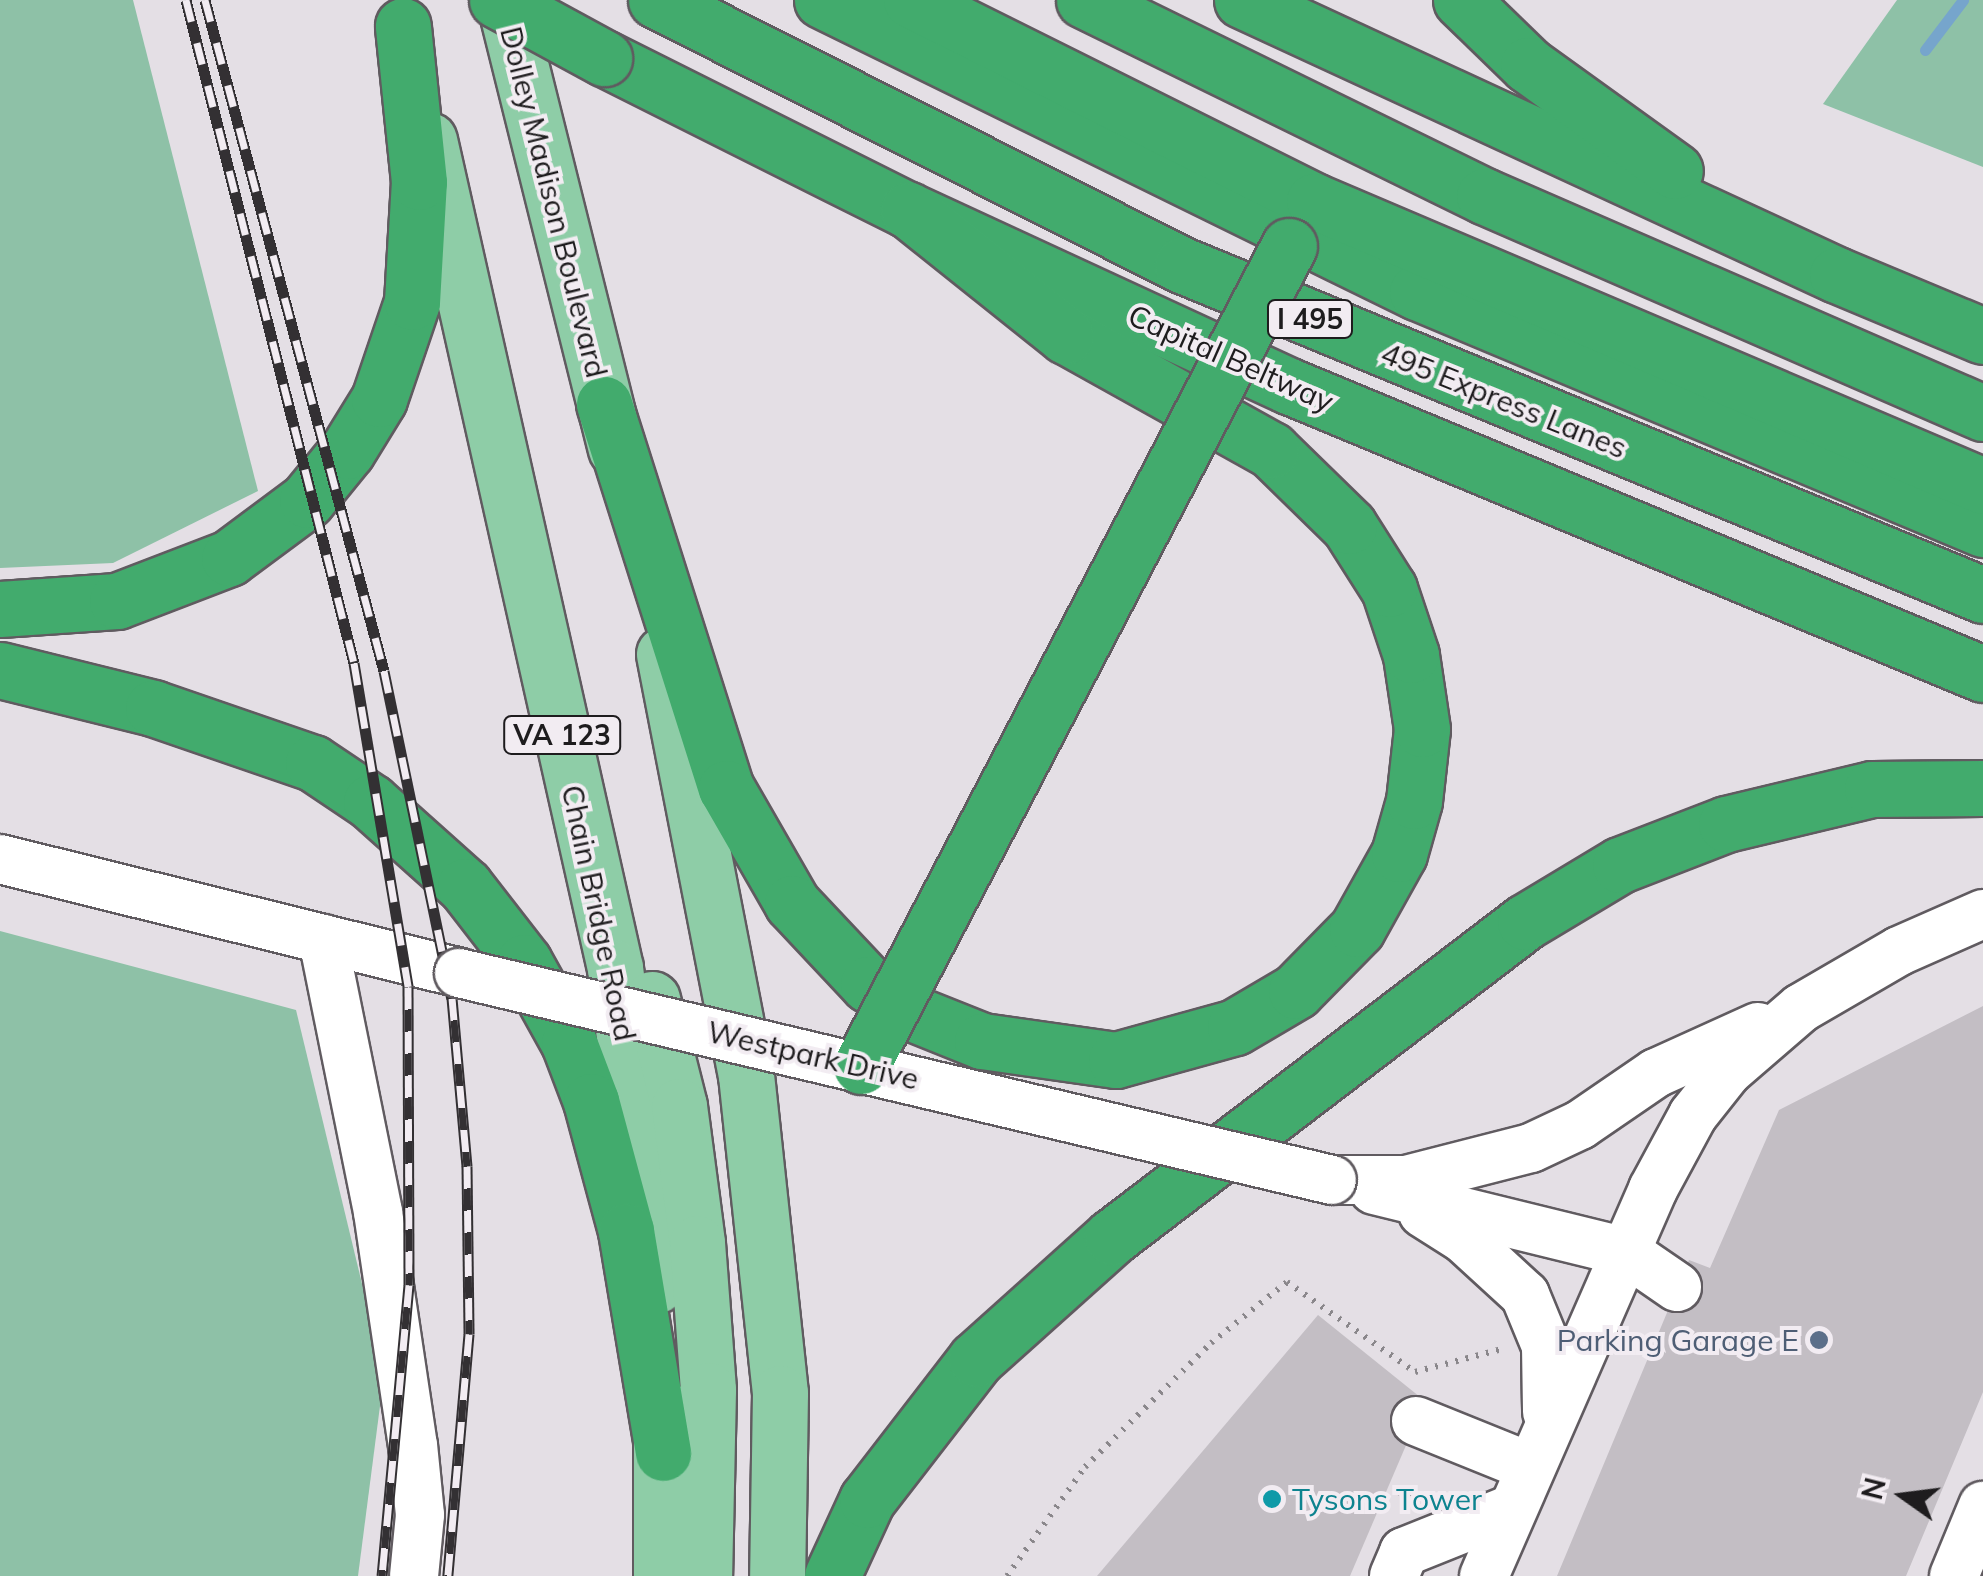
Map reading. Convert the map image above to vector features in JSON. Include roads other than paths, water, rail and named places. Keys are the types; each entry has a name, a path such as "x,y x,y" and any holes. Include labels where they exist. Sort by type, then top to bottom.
{"highway":[{"name":"Capital Beltway","path":"501,0 604,58 908,210 1288,386 1983,674"},
{"name":"495 Express Lanes","path":"656,0 1182,264 1983,595"},
{"path":"822,0 1300,227 1983,529"},
{"path":"910,0 1300,227 1983,486"},
{"path":"1084,0 1484,196 1983,413"},
{"path":"1242,0 1837,275 1983,336"},
{"path":"1461,0 1601,123 1837,275"},
{"path":"0,610 117,601 230,558 307,500 347,451 380,399 412,302 419,182 400,13"},
{"path":"604,404 726,788 792,903 868,984 912,1013 982,1041 1116,1060 1235,1027 1296,990 1357,929 1399,854 1414,801 1422,729 1411,655 1390,589 1348,526 1270,450 1066,336 908,210"},
{"path":"861,1066 1300,227"},
{"path":"0,670 152,708 313,763 371,802 464,886 524,962 570,1043 591,1101 626,1230 663,1453"},
{"path":"832,1576 867,1500 976,1359 1112,1237 1525,922 1620,865 1726,824 1872,789 1983,788"}],"main road":[{"name":"Dolley Madison Boulevard","path":"501,0 604,404"},
{"name":"Chain Bridge Road","path":"400,13 596,879 643,1148 663,1453 661,1576"},
{"path":"604,404 657,615 746,1075 780,1393 777,1576"},
{"path":"596,879 646,973 679,1106 708,1390 704,1576"}],"street":[{"name":"Westpark Drive","path":"0,859 1626,1252"},
{"path":"1332,1180 1406,1180 1531,1148 1580,1125 1656,1073 1801,1008 1899,951 1983,914"},
{"path":"323,940 378,1212 413,1445 420,1515 414,1576"},
{"path":"1484,1576 1509,1510 1693,1115 1728,1071 1801,1008"},
{"path":"1395,1195 1464,1239 1525,1295 1546,1346 1538,1449"},
{"path":"1626,1252 1677,1287"},
{"path":"1416,1422 1538,1449"},
{"path":"1954,1576 1983,1506"},
{"path":"1394,1576 1404,1552 1509,1510"}],"waterway":[{"path":"1925,50 1963,0"}],"railway":[{"path":"186,0 354,663 408,987 409,1285 382,1576"},
{"path":"205,0 384,671 452,998 467,1166 469,1334 448,1576"}],"place":[{"name":"Parking Garage E","path":"1819,1340"},
{"name":"Tysons Tower","path":"1272,1499"}]}
